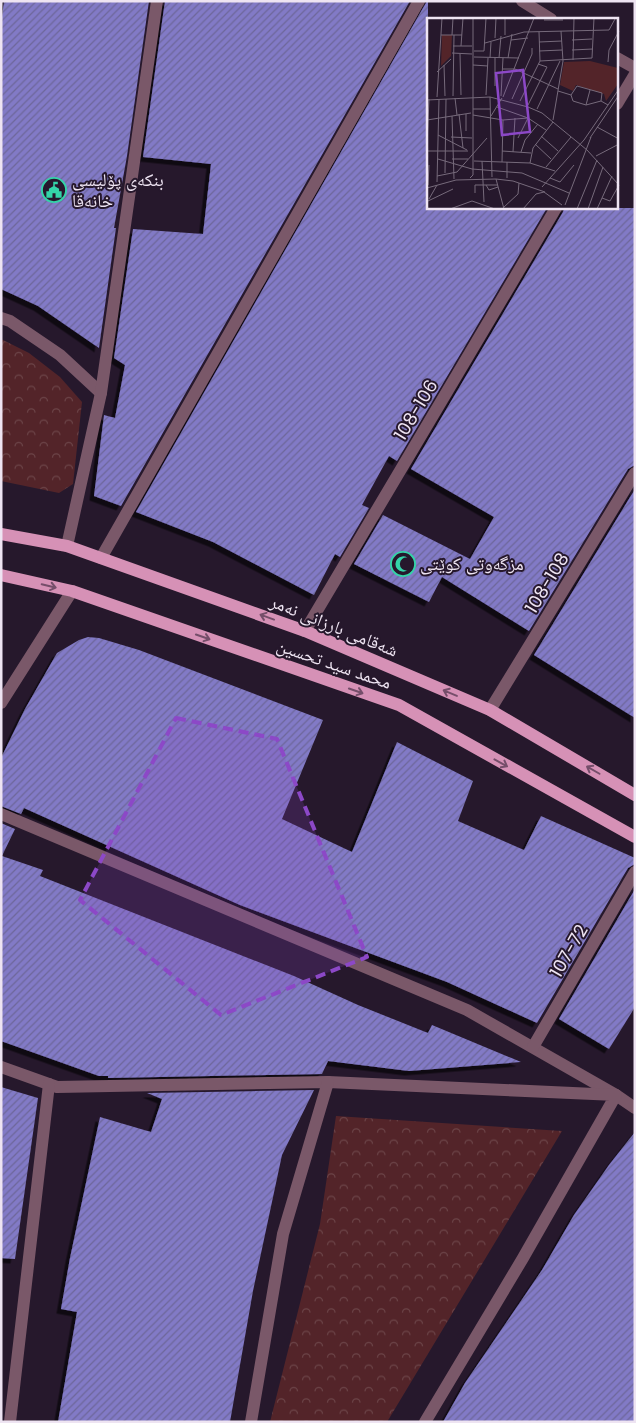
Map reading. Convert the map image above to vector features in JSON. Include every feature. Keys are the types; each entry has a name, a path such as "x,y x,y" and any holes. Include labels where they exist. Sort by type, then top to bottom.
{"main road":[{"name":"شەقامی بارزانی نەمر","path":"1,534 67,546 306,631 490,710 635,794"},
{"name":"محمد سید تحسین","path":"1,575 72,591 398,705 635,837"}],"street":[{"path":"67,546 101,394 157,1"},
{"path":"102,558 419,1"},
{"path":"522,1 549,18"},
{"path":"618,59 635,68"},
{"path":"618,102 635,74"},
{"name":"108-106","path":"306,631 555,209"},
{"path":"1,318 10,321 60,355 101,394"},
{"name":"108-108","path":"490,710 635,474"},
{"path":"1,703 72,591"},
{"path":"1,814 467,1010 616,1095 635,1108"},
{"name":"107-72","path":"533,1047 635,872"},
{"path":"1,1067 56,1087 328,1082 616,1095"},
{"path":"251,1422 283,1234 328,1082"},
{"path":"10,1422 49,1084"},
{"path":"425,1422 523,1258 616,1095"}],"highlighted area":[{"path":"176,718 277,739 367,957 221,1015 80,900"}],"green space":[{"path":"1,339 29,353 60,377 82,402 73,484 59,493 1,481"},
{"path":"336,1116 562,1131 387,1422 270,1422 320,1224"}],"building":[{"path":"4,1 149,1 127,156 114,228 116,228 99,348 38,306 1,289 1,26"},
{"path":"165,1 410,1 121,506 94,496 104,415 115,418 125,365 114,358 133,229 203,234 211,164 143,157"},
{"path":"428,1 427,209 546,209 397,461 389,456 362,505 369,508 340,557 335,554 314,595 213,542 136,512"},
{"path":"635,208 635,465 628,469 529,631 442,577 429,602 354,564 383,515 470,559 494,517 411,469 564,209"},
{"path":"635,489 635,718 534,655"},
{"path":"88,637 99,638 139,650 323,720 282,819 352,852 397,742 473,781 458,821 524,850 541,816 635,858 635,864 628,868 537,1023 447,982 240,905 24,808 21,814 1,806 1,758 25,709 57,653"},
{"path":"1,823 15,829 2,856 43,870 40,876 294,976 358,1005 428,1033 432,1025 521,1062 409,1071 328,1061 322,1074 108,1078 108,1076 99,1076 1,1041"},
{"path":"635,889 635,1007 609,1049 559,1019"},
{"path":"1,1087 38,1098 15,1259 1,1258"},
{"path":"314,1090 282,1155 253,1291 230,1422 58,1422 77,1312 61,1309 100,1117 151,1132 162,1099 147,1093"},
{"path":"635,1132 635,1422 443,1422 465,1383 542,1270 574,1215"}],"place":[{"name":"بنکەی پۆلیسی خانەقا","path":"54,190"},
{"name":"مزگەوتی کوێتی","path":"403,564"}]}
